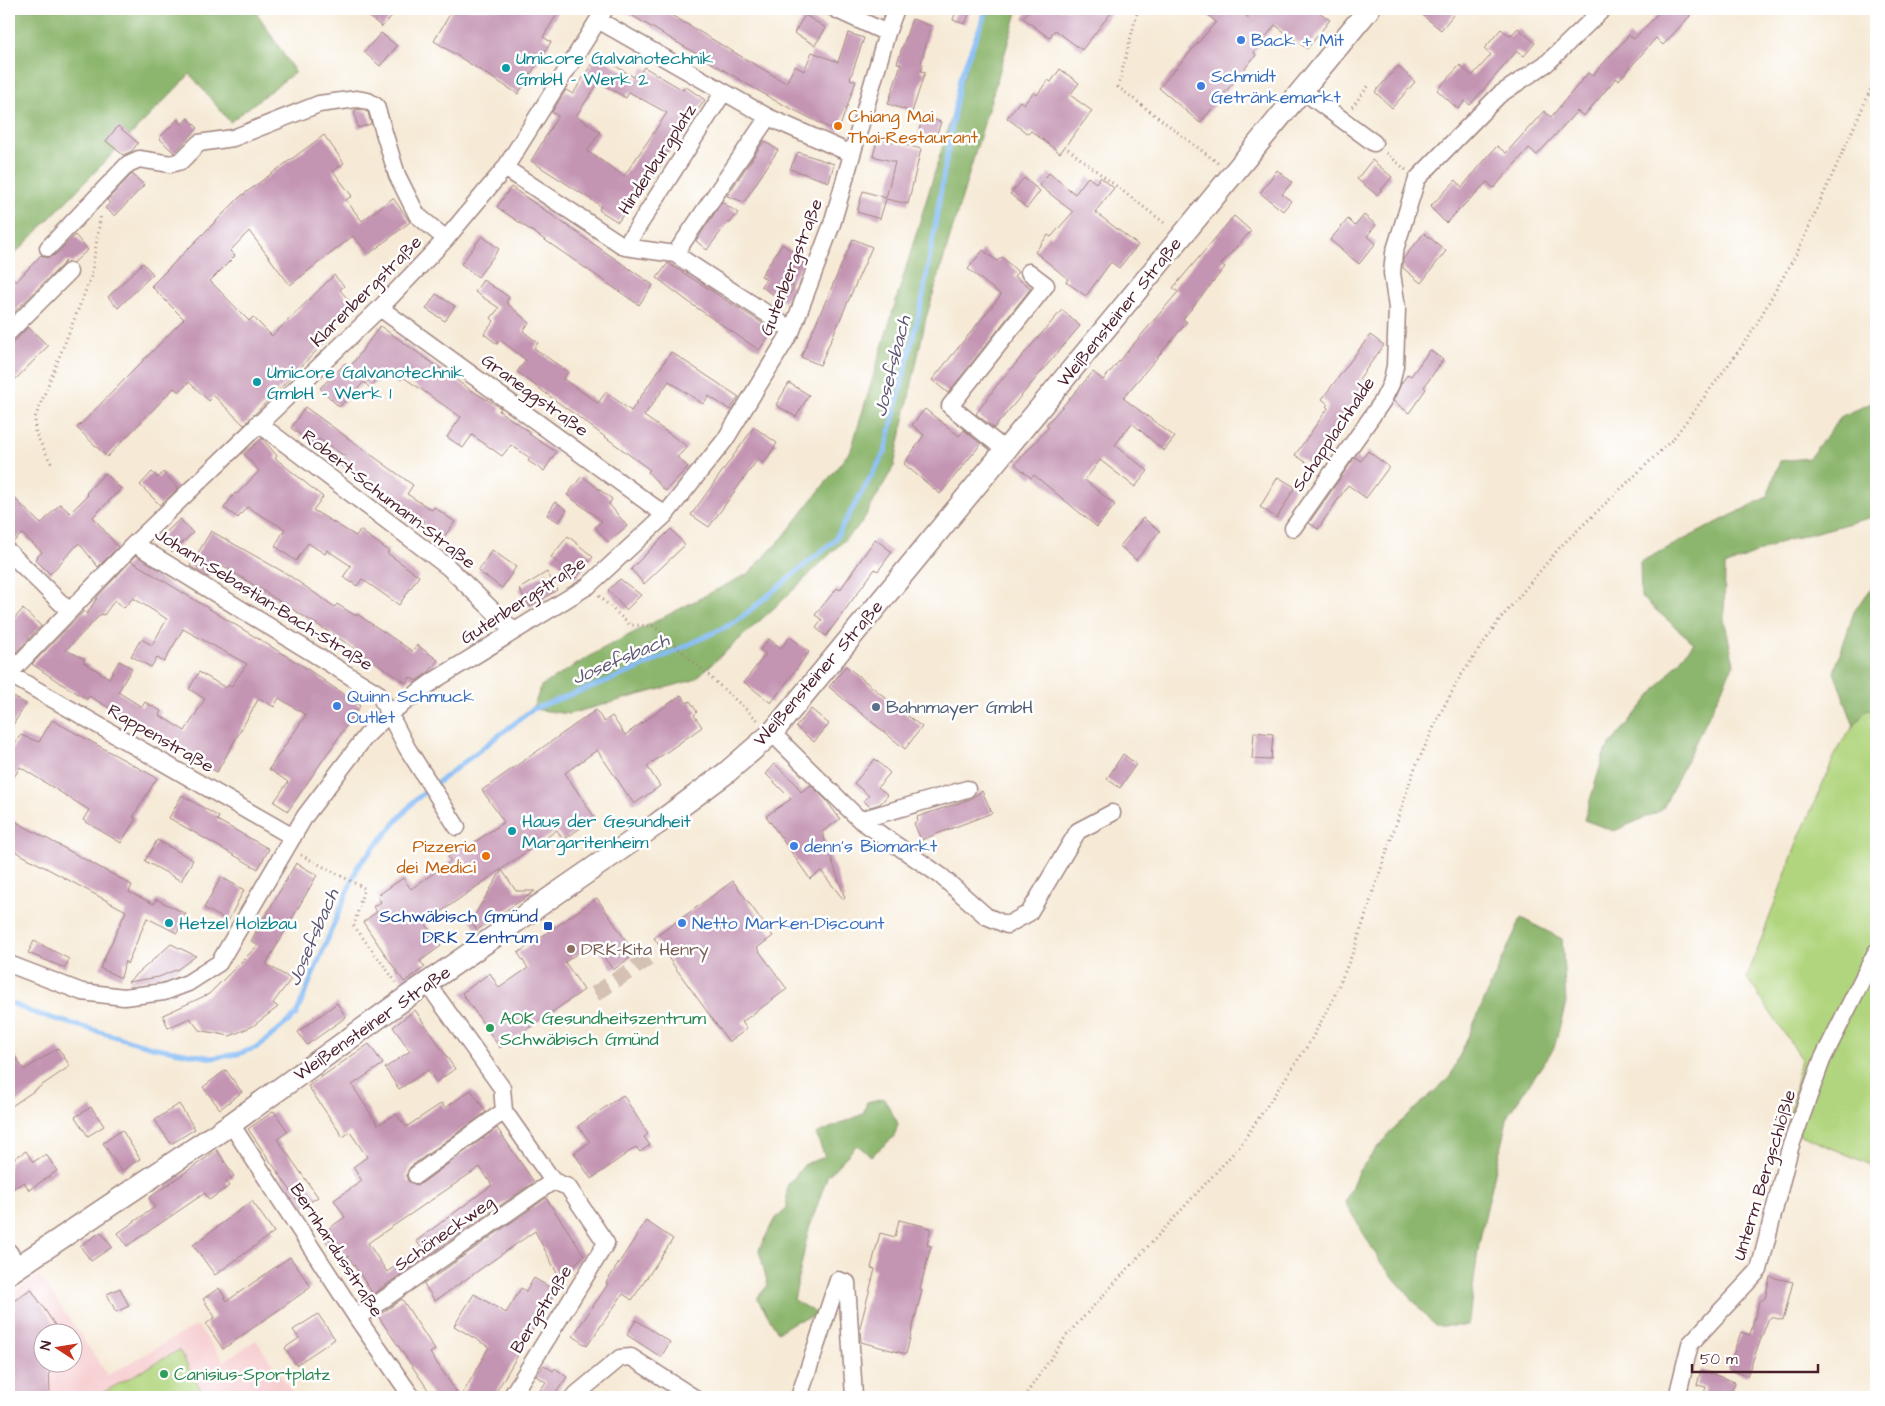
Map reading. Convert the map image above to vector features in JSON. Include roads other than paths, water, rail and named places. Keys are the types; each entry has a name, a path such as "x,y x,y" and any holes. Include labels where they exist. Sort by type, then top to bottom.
{"main road":[{"name":"Weißensteiner Straße","path":"12,1264 231,1124 407,997 657,824 726,773 772,733 1369,9"}],"street":[{"path":"835,9 887,33"},
{"name":"Gutenbergstraße","path":"9,964 82,992 124,997 164,992 188,983 219,963 322,791 366,736 390,713 435,680 588,586 666,515 725,440 792,330 832,224 887,33 896,9"},
{"name":"Schapplachhalde","path":"1293,528 1382,402 1391,384 1395,366 1397,316 1392,273 1398,238 1417,179 1499,95 1546,63 1603,9"},
{"path":"602,14 724,93 768,117 852,154"},
{"name":"Klarenbergstraße","path":"9,674 68,610 258,423 380,308 446,239 505,168 602,14"},
{"path":"1302,90 1374,143"},
{"name":"Hindenburgplatz","path":"624,247 724,93"},
{"path":"48,248 128,164 139,159 171,164 181,161 199,143 233,138 319,104 357,99 368,101 376,106 397,175 417,215 446,239"},
{"path":"675,254 768,117"},
{"path":"505,168 624,247 675,254 792,330"},
{"path":"9,332 69,272"},
{"path":"1005,450 950,406 1046,286 1029,272"},
{"name":"Graneggstraße","path":"380,308 666,515"},
{"name":"Robert-Schumann-Straße","path":"258,423 448,567 514,631"},
{"name":"Johann-Sebastian-Bach-Straße","path":"135,544 380,694 407,748 457,827"},
{"path":"9,552 68,610"},
{"name":"Rappenstraße","path":"9,674 290,842"},
{"path":"772,733 860,820 942,876 986,916 1008,924 1029,912 1078,831 1112,813"},
{"path":"860,820 967,789"},
{"name":"Unterm Bergschlößle","path":"1677,1397 1690,1344 1759,1270 1790,1148 1818,1068 1876,952"},
{"path":"427,983 502,1088 504,1112 553,1181"},
{"path":"416,1175 504,1112"},
{"name":"Bernhardusstraße","path":"231,1124 357,1318 412,1397"},
{"name":"Bergstraße","path":"510,1397 606,1242 568,1187 553,1181"},
{"name":"Schöneckweg","path":"357,1318 553,1181"},
{"path":"799,1397 838,1280 847,1282 854,1397"},
{"path":"573,1397 620,1358 631,1357 674,1392 693,1397"}],"waterway":[{"name":"Josefsbach","path":"9,1002 31,1012 152,1047 212,1058 238,1054 258,1047 296,1015 358,866 415,800 533,709 633,671 736,622 834,541 885,452 923,297 960,78 987,9"}],"tunnel":[{"path":"595,994 652,956"}],"place":[{"name":"Back + Mit","path":"1241,40"},
{"name":"Umicore Galvanotechnik GmbH - Werk 2","path":"506,68"},
{"name":"Schmidt Getränkemarkt","path":"1201,86"},
{"name":"Chiang Mai Thai-Restaurant","path":"838,126"},
{"name":"Umicore Galvanotechnik GmbH - Werk 1","path":"257,382"},
{"name":"Quinn Schmuck Outlet","path":"337,706"},
{"name":"Bahnmayer GmbH","path":"876,707"},
{"name":"Haus der Gesundheit Margaritenheim","path":"512,831"},
{"name":"denn's Biomarkt","path":"794,846"},
{"name":"Pizzeria dei Medici","path":"486,856"},
{"name":"Hetzel Holzbau","path":"169,923"},
{"name":"Netto Marken-Discount","path":"682,923"},
{"name":"Schwäbisch Gmünd DRK Zentrum","path":"548,926"},
{"name":"DRK-Kita Henry","path":"571,949"},
{"name":"AOK Gesundheitszentrum Schwäbisch Gmünd","path":"490,1028"},
{"name":"Canisius-Sportplatz","path":"164,1374"}]}
